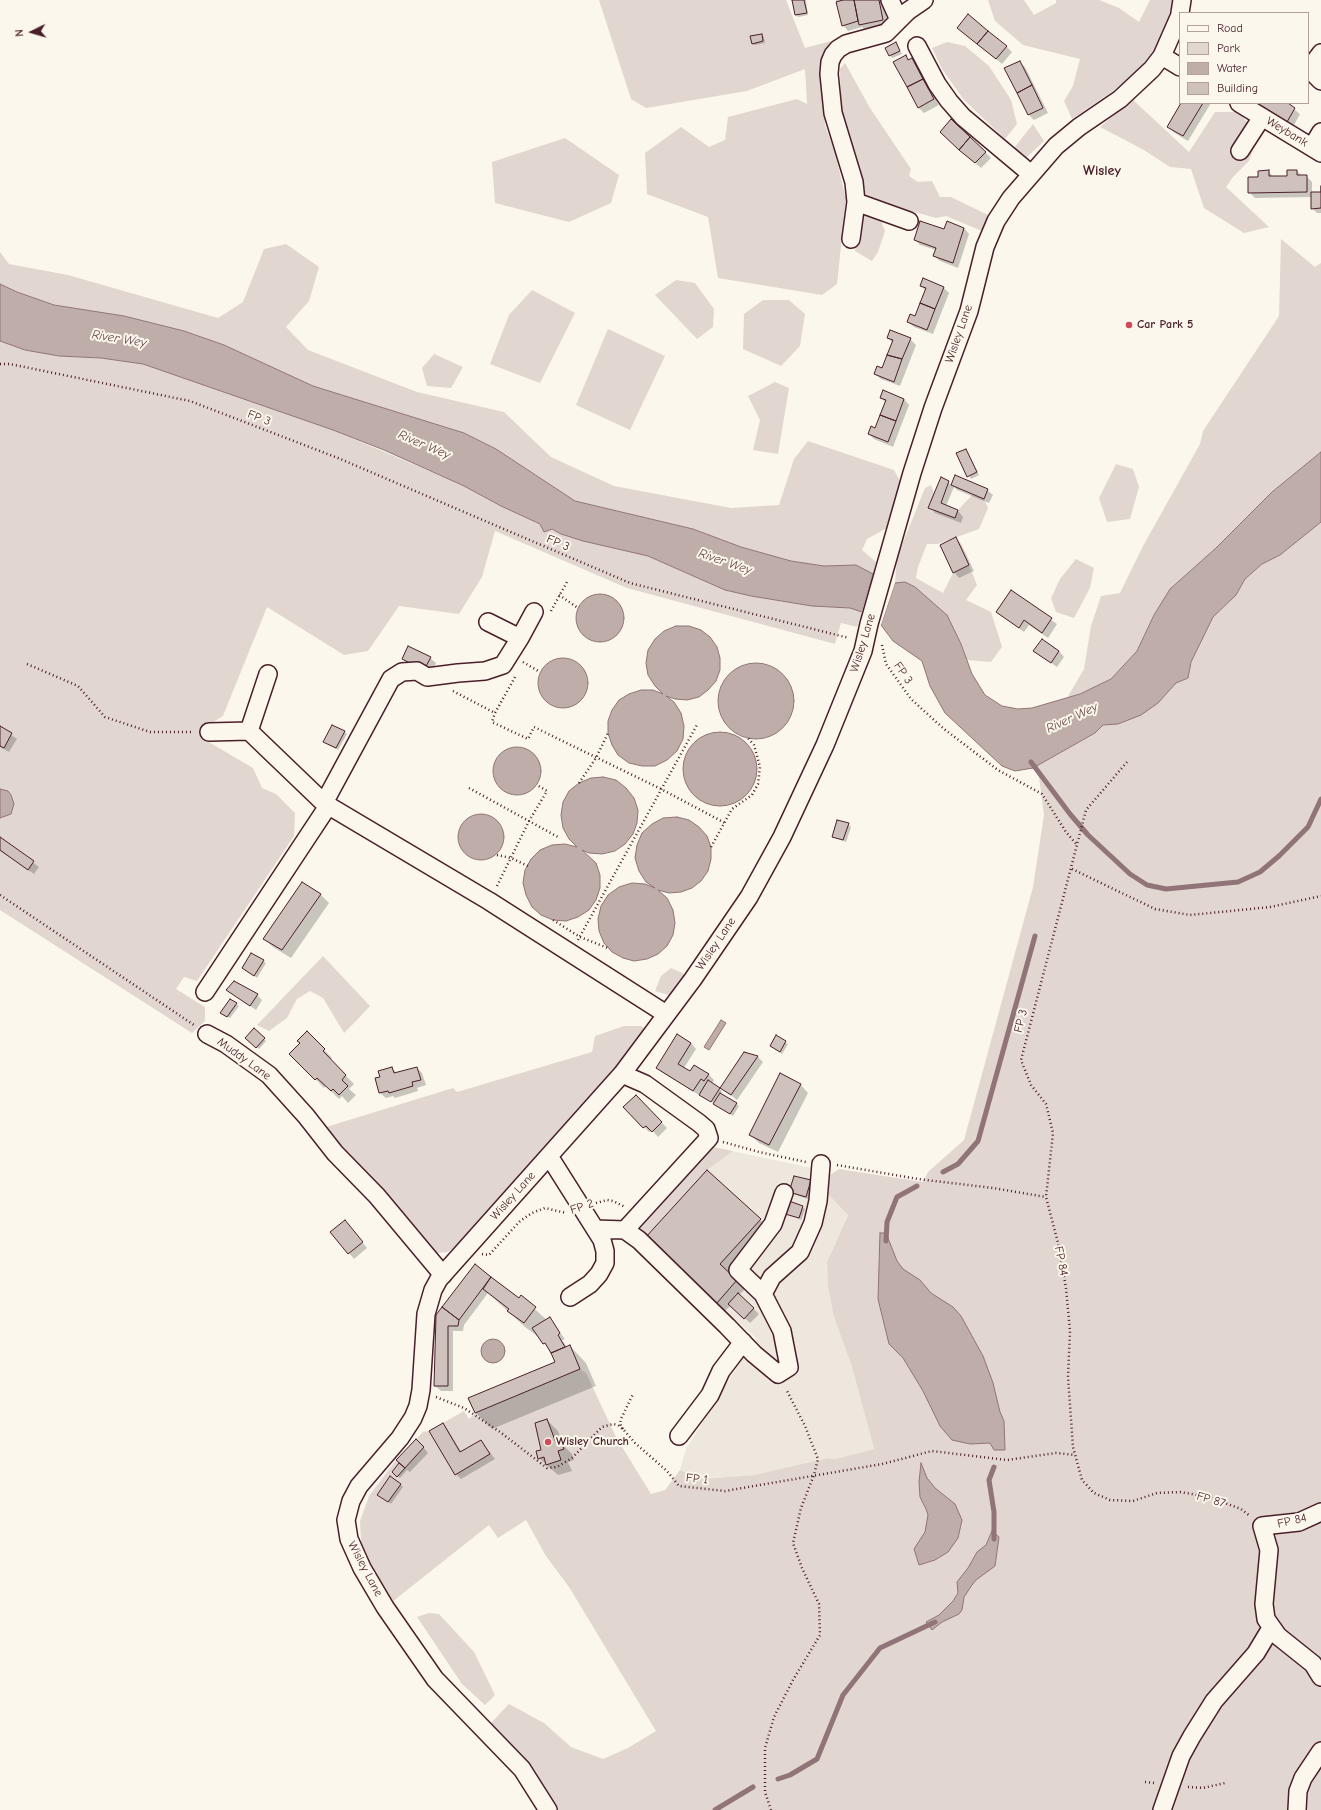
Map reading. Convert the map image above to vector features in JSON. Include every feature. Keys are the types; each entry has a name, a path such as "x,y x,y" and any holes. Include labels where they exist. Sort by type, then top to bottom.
{"street":[{"path":"890,0 899,20"},
{"path":"851,239 856,202 854,182 833,113 830,62 836,52 846,44 886,33 908,11 924,0"},
{"name":"Wisley Lane","path":"1180,12 1182,0"},
{"name":"Wisley Lane","path":"548,1810 522,1769 435,1679 385,1607 362,1568 349,1539 346,1520 348,1510 354,1493 400,1438 413,1418 418,1406 421,1390 426,1314 433,1290 443,1275 467,1247 622,1074 693,979 766,868 825,745 868,631 932,408 969,311 985,247 996,221 1011,198 1062,141 1079,127 1120,99 1147,74 1162,56 1179,16"},
{"path":"917,46 937,84 963,117 1031,174"},
{"path":"1321,53 1315,61 1314,70 1316,76 1321,81"},
{"path":"1162,56 1179,66"},
{"name":"Weybank","path":"1241,104 1317,150 1321,132"},
{"name":"Weybank","path":"1240,151 1262,117"},
{"path":"856,202 909,221"},
{"path":"205,992 326,804 390,679 402,672 416,672 427,678 458,672 485,671 503,665 520,638 541,614"},
{"path":"488,622 520,638"},
{"path":"249,731 268,674"},
{"path":"209,732 249,731 326,804 489,901 666,1014"},
{"name":"Muddy Lane","path":"207,1034 226,1044 269,1075 306,1116 335,1153 377,1196 443,1275"},
{"path":"622,1074 646,1084 690,1116 706,1130 709,1138 625,1230"},
{"path":"549,1156 602,1240 605,1251 605,1263 599,1274 590,1284 570,1297"},
{"path":"763,1294 772,1277 800,1252 813,1223 818,1200 821,1164"},
{"path":"595,1229 625,1230 639,1240 754,1354 778,1374 789,1367 782,1331 763,1294 738,1270 773,1224 784,1193"},
{"path":"679,1436 710,1394 721,1371 743,1342"},
{"name":"FP 84","path":"1262,1526 1299,1522 1321,1512"},
{"path":"1262,1526 1269,1550 1264,1604 1266,1619 1278,1636 1313,1664 1321,1676"},
{"path":"1162,1810 1181,1756 1192,1736 1214,1701 1256,1654 1271,1628"},
{"path":"1297,1810 1298,1791 1302,1778 1321,1751"}],"path":[{"name":"FP 3","path":"0,364 10,364 190,401 338,458 630,583 854,640 868,631 881,638 886,664 911,699 944,729 998,770 1042,794 1062,823 1066,832 1077,845"},
{"path":"541,614 560,596 567,582"},
{"path":"560,596 578,608"},
{"path":"519,668 526,656"},
{"path":"523,662 540,672"},
{"path":"27,664 78,686 105,717 150,732 209,732"},
{"path":"516,675 495,713 492,722 528,739 534,727 661,789 725,823"},
{"path":"427,678 495,713"},
{"path":"570,952 580,937 697,725"},
{"path":"579,783 596,758 608,734"},
{"path":"711,847 732,809 752,795 758,784 760,767 754,745 748,738"},
{"name":"FP 3","path":"1046,1197 1053,1133 1046,1104 1031,1085 1021,1060 1049,948 1072,869 1086,810 1127,762"},
{"path":"489,901 529,821 548,792 537,785"},
{"path":"469,788 558,837"},
{"path":"497,855 511,858 528,866"},
{"path":"1072,869 1155,909 1190,915 1270,907 1321,896"},
{"name":"Muddy Lane","path":"0,896 207,1034"},
{"path":"553,920 580,937 608,948"},
{"path":"918,1179 993,1188 1046,1197"},
{"name":"FP 84","path":"1046,1197 1058,1243 1066,1288 1070,1331 1068,1377 1073,1446 1076,1455"},
{"name":"FP 2","path":"467,1247 474,1253 489,1255 520,1221 532,1213 545,1208 567,1213 575,1213 606,1200 618,1203 624,1207 644,1210"},
{"path":"771,1810 766,1792 765,1748 777,1711 793,1680 820,1635 819,1604 802,1568 793,1543 801,1508 814,1476 818,1459 804,1426 778,1374"},
{"path":"421,1390 464,1408 500,1432 547,1468 557,1467 572,1458 602,1427 613,1424 618,1425 623,1429"},
{"path":"623,1429 620,1424 621,1419 633,1394"},
{"name":"FP 1","path":"623,1429 635,1443 667,1471 679,1486 725,1491 882,1464 932,1450 1006,1460 1056,1453 1076,1455"},
{"name":"FP 87","path":"1076,1455 1082,1480 1094,1493 1110,1500 1133,1501 1157,1493 1187,1493 1208,1497 1242,1509 1262,1526"}],"shaded area":[{"path":"713,1147 812,1168 814,1176 825,1191 848,1214 827,1262 828,1286 833,1314 852,1367 874,1449 835,1459 828,1458 754,1475 703,1479 680,1470 686,1449 745,1354 757,1339 638,1231"}],"green space":[{"path":"599,0 786,0 805,48 831,41 822,54 821,75 825,125 835,153 846,199 837,284 822,295 718,278 708,217 647,194 645,153 681,127 709,147 725,140 728,117 797,99 807,104 805,69 747,91 646,108 631,99"},
{"path":"988,0 1024,0 1034,15 1056,3 1056,0 1099,0 1119,8 1139,22 1150,0 1175,0 1169,22 1158,45 1138,71 1113,91 1072,119 1064,101 1073,86 1080,59 1023,45 995,21"},
{"path":"947,42 965,46 989,66 1011,100 1017,124 1005,139 964,100 942,69 932,48"},
{"path":"845,63 870,108 911,169 909,176 918,182 932,181 940,197 951,197 988,215 982,231 946,216 936,218 864,198 841,115 840,69"},
{"path":"1132,99 1189,152 1215,112 1239,112 1258,136 1249,161 1233,177 1226,187 1269,227 1244,233 1204,208 1191,169 1170,167 1144,150 1100,127"},
{"path":"1033,124 1044,141 1025,159 1014,148"},
{"path":"565,138 619,175 611,203 569,222 495,203 492,162"},
{"path":"862,214 881,221 885,231 878,252 872,261 855,251 856,224"},
{"path":"1281,239 1315,267 1321,263 1321,452 1272,492 1216,548 1170,589 1154,615 1137,651 1111,679 1080,694 1067,698 1084,669 1091,626 1101,596 1120,593 1143,546 1200,444 1203,431 1279,316"},
{"path":"286,244 319,267 309,301 286,327 308,350 417,392 504,412 551,457 614,486 731,508 779,505 794,459 808,441 894,470 900,481 887,528 867,539 862,550 876,562 873,574 856,565 824,566 791,561 741,547 693,529 575,501 496,449 464,433 313,386 224,345 184,331 124,316 54,305 17,292 0,284 0,252 9,264 68,275 218,318 243,302 264,249"},
{"path":"676,280 695,283 714,309 713,327 697,339 655,295"},
{"path":"532,290 575,313 540,383 490,364 509,315"},
{"path":"763,300 789,300 805,314 800,346 781,366 743,349 744,314"},
{"path":"608,329 665,356 630,430 576,405"},
{"path":"0,341 25,350 59,356 101,358 143,364 333,430 464,486 501,506 561,534 583,541 648,556 725,590 812,606 850,608 862,612 857,627 841,623 835,644 627,588 495,531 482,577 459,614 399,606 368,651 344,655 267,607 223,716 202,729 207,741 253,768 262,788 276,794 295,813 294,836 197,981 184,977 176,989 205,1007 205,1021 192,1033 0,910"},
{"path":"434,354 463,367 451,388 427,386 422,368"},
{"path":"775,382 789,388 778,454 753,450 760,420 748,396"},
{"path":"1116,464 1133,469 1139,487 1130,519 1107,522 1099,498"},
{"path":"931,485 934,493 929,508 955,518 958,510 973,494 984,499 988,508 979,529 938,544 927,544 918,567 916,578 943,593 953,573 969,565 977,585 966,600 991,612 1002,647 991,662 967,660 947,615 905,582 895,583 897,557 925,488"},
{"path":"1321,522 1321,1810 557,1810 525,1760 491,1723 509,1704 544,1723 571,1747 603,1759 628,1748 656,1731 569,1587 546,1556 526,1520 498,1538 489,1525 392,1602 370,1566 361,1542 360,1521 369,1496 396,1460 423,1432 429,1431 464,1411 469,1419 475,1413 580,1369 586,1373 616,1437 651,1494 665,1490 680,1470 703,1479 754,1475 828,1458 835,1459 874,1449 852,1367 833,1314 828,1286 827,1262 848,1215 825,1191 827,1177 839,1169 923,1182 928,1172 964,1140 1033,887 1044,815 1039,777 1033,768 1095,733 1103,725 1118,724 1158,703 1176,683 1188,678 1191,662 1213,617 1236,595 1245,579 1262,564 1280,555"},
{"path":"1076,559 1094,568 1090,588 1074,618 1056,612 1051,598 1060,579"},
{"path":"323,956 370,1006 357,1020 344,1033 323,998 310,991 297,999 287,1018 269,1031 257,1025"},
{"path":"671,968 687,975 672,996 655,991 661,976"},
{"path":"624,1026 641,1026 648,1031 456,1246 448,1252 436,1253 425,1245 323,1128 453,1088 457,1092 592,1052 595,1036"},
{"path":"713,1147 733,1151 707,1170 645,1238 638,1231"},
{"path":"429,1613 439,1614 474,1652 495,1695 485,1705 462,1684 417,1617"}],"water":[{"name":"River Wey","path":"0,284 17,292 54,305 124,316 184,331 224,345 313,386 464,433 496,449 575,501 693,529 741,547 791,561 824,566 856,565 873,574 862,612 850,608 812,606 725,590 648,556 583,541 561,534 552,529 544,532 540,524 501,506 464,486 384,450 333,430 143,364 101,358 59,356 25,350 0,341"},
{"name":"River Wey","path":"1321,452 1321,522 1280,555 1262,564 1245,579 1236,595 1213,617 1191,662 1188,678 1176,683 1158,703 1141,715 1118,724 1103,725 1095,733 1033,768 1015,771 1002,766 945,713 930,686 922,661 893,641 881,625 895,583 905,582 915,587 947,615 961,644 972,674 985,695 1002,706 1018,709 1032,708 1080,694 1111,679 1137,651 1154,615 1170,589 1216,548 1272,492"},
{"path":"595,594 605,594 617,601 624,613 624,623 617,635 605,642 595,642 587,638 580,631 576,623 576,613 580,605 587,598"},
{"path":"676,626 689,626 701,630 710,637 717,647 720,658 720,670 716,681 699,697 687,700 675,699 666,696 674,702 681,713 684,726 683,739 677,751 667,760 655,766 642,766 629,763 618,755 612,745 608,733 608,721 612,710 619,700 629,694 641,690 653,690 663,694 655,686 648,675 646,663 648,650 655,639 664,631"},
{"path":"563,658 577,662 584,669 588,683 584,697 577,704 563,708 549,704 542,697 538,683 542,669 549,662"},
{"path":"756,663 770,666 783,674 791,687 794,701 791,715 783,728 770,736 756,739 742,736 729,728 721,715 718,701 721,687 729,674 742,666"},
{"path":"713,732 727,732 741,738 751,748 757,762 755,783 751,790 741,800 727,806 713,806 699,800 689,790 683,776 683,762 689,748 699,738"},
{"path":"512,747 522,747 534,754 541,766 541,776 534,788 522,795 512,795 504,791 497,784 493,776 493,766 497,758 504,751"},
{"path":"603,777 616,780 626,788 634,798 638,810 637,823 633,834 625,844 615,851 602,854 589,853 582,850 596,863 600,875 600,888 596,900 589,910 578,917 566,921 553,920 541,915 532,907 526,895 523,883 525,870 531,859 540,850 552,845 565,844 577,847 569,839 563,828 561,815 563,802 569,791 579,783 591,778"},
{"path":"0,789 8,791 14,804 11,814 0,818"},
{"path":"486,814 498,820 503,828 503,846 498,854 490,859 476,860 464,854 459,846 458,832 464,820 472,815"},
{"path":"677,817 689,820 699,827 707,836 711,847 711,859 708,871 701,881 692,888 681,892 669,893 658,890 667,898 673,910 675,923 673,935 667,946 658,954 647,959 634,961 623,958 612,952 604,943 599,931 598,919 601,906 608,895 619,887 632,883 645,884 655,888 646,882 639,871 635,858 637,845 642,833 652,824 663,818"},
{"path":"721,1020 726,1023 709,1050 704,1047"},
{"path":"880,1233 886,1233 897,1261 903,1269 920,1280 931,1293 953,1307 961,1316 983,1356 993,1383 1000,1412 1004,1421 1005,1450 994,1450 990,1443 970,1444 952,1440 940,1426 923,1391 903,1358 889,1344 878,1299"},
{"path":"493,1339 502,1342 505,1351 502,1360 493,1363 484,1360 481,1351 484,1342"},
{"path":"921,1463 927,1478 935,1488 955,1504 962,1520 958,1538 948,1552 935,1560 919,1565 914,1549 925,1532 928,1515 920,1497 919,1482"},
{"path":"992,1531 999,1537 995,1566 976,1580 972,1585 964,1597 962,1610 959,1614 942,1622 932,1630 926,1622 939,1615 953,1601 958,1593 957,1582 968,1568 977,1552 986,1545"}],"pier":[{"path":"873,574 875,575 863,612 861,614"},
{"path":"893,582 895,583 881,625 879,624"}],"building":[{"path":"792,0 804,0 807,13 795,15"},
{"path":"843,0 854,0 858,21 842,26 836,2"},
{"path":"854,0 879,0 883,20 859,25"},
{"path":"968,14 988,31 977,44 957,28"},
{"path":"988,31 1007,46 996,59 977,44"},
{"path":"762,34 763,41 752,44 750,36"},
{"path":"896,42 900,51 889,56 885,48"},
{"path":"906,55 908,60 912,58 923,79 907,87 893,62"},
{"path":"1020,61 1032,85 1017,93 1004,68"},
{"path":"923,79 934,99 918,108 907,87"},
{"path":"1032,85 1043,108 1028,115 1017,93"},
{"path":"1180,104 1202,104 1183,136 1167,127"},
{"path":"1257,104 1289,104 1295,108 1287,122"},
{"path":"951,119 970,137 959,150 940,132"},
{"path":"970,137 986,152 975,163 959,150"},
{"path":"1269,170 1269,176 1287,176 1287,170 1297,170 1297,175 1307,175 1307,192 1248,193 1248,177 1258,177 1258,171"},
{"path":"1311,192 1321,192 1321,208 1311,209"},
{"path":"920,221 944,229 947,221 964,228 953,263 933,256 936,248 914,240"},
{"path":"923,278 944,287 935,309 920,303 926,288 920,286"},
{"path":"920,303 935,309 927,330 907,322 910,314 915,316"},
{"path":"890,330 911,338 902,359 887,355 893,340 887,338"},
{"path":"887,355 902,359 894,382 874,374 877,366 882,368"},
{"path":"883,390 904,399 896,421 880,415 886,400 880,398"},
{"path":"880,415 896,421 888,442 868,434 871,426 875,428"},
{"path":"966,449 977,472 967,477 956,453"},
{"path":"955,475 988,489 984,499 951,485"},
{"path":"941,477 949,481 941,503 958,510 955,518 928,508"},
{"path":"956,537 969,565 953,573 940,545"},
{"path":"1011,590 1052,618 1042,633 1024,620 1019,628 996,612"},
{"path":"1042,639 1059,651 1051,663 1033,651"},
{"path":"408,646 431,657 424,670 402,659"},
{"path":"332,725 345,731 336,748 323,742"},
{"path":"0,726 12,733 4,748 0,746"},
{"path":"837,820 849,823 843,840 832,837"},
{"path":"0,837 34,861 28,870 0,850"},
{"path":"302,882 321,894 282,950 263,939"},
{"path":"251,953 264,960 254,976 242,968"},
{"path":"234,981 258,994 250,1006 226,990"},
{"path":"230,999 237,1003 227,1017 220,1013"},
{"path":"254,1028 265,1038 256,1048 245,1038"},
{"path":"307,1031 325,1049 323,1051 346,1075 342,1080 348,1086 339,1095 333,1089 331,1091 317,1078 315,1080 289,1054 300,1043 297,1041"},
{"path":"677,1034 691,1043 678,1064 690,1071 694,1065 709,1074 704,1081 701,1079 693,1091 656,1068"},
{"path":"776,1035 786,1041 780,1052 770,1046"},
{"path":"744,1052 758,1056 731,1095 720,1088"},
{"path":"392,1067 394,1073 417,1067 421,1080 412,1082 413,1086 389,1093 388,1091 379,1093 375,1078 380,1077 378,1071"},
{"path":"780,1073 801,1084 769,1145 749,1135"},
{"path":"708,1080 720,1088 711,1102 699,1095"},
{"path":"720,1093 737,1103 730,1114 713,1104"},
{"path":"636,1095 662,1122 652,1132 646,1126 643,1128 623,1107"},
{"path":"707,1170 761,1219 720,1264 737,1280 717,1303 645,1238"},
{"path":"794,1176 811,1180 806,1197 789,1192"},
{"path":"789,1201 803,1206 799,1218 785,1214"},
{"path":"345,1220 363,1242 348,1254 330,1232"},
{"path":"475,1264 491,1277 459,1320 442,1307"},
{"path":"491,1277 519,1298 521,1295 536,1307 524,1323 507,1311 509,1309 483,1289"},
{"path":"738,1293 754,1308 744,1319 728,1304"},
{"path":"442,1307 459,1320 458,1326 448,1326 448,1386 434,1386 436,1315"},
{"path":"550,1317 560,1333 558,1335 565,1347 551,1353 545,1343 543,1344 532,1328"},
{"path":"570,1345 580,1369 475,1413 468,1398 555,1362 551,1353"},
{"name":"Wisley Church","path":"547,1419 556,1443 561,1442 564,1449 558,1451 561,1460 546,1465 544,1457 538,1459 536,1451 541,1450 535,1423"},
{"path":"443,1423 460,1452 481,1440 490,1454 455,1475 429,1431"},
{"path":"416,1439 424,1447 405,1468 396,1460"},
{"path":"399,1463 405,1468 397,1477 392,1472"},
{"path":"390,1476 401,1484 388,1502 377,1495"}],"waterway":[{"path":"1031,762 1070,814 1088,835 1130,874 1147,885 1166,889 1238,882 1260,872 1279,856 1308,827 1321,799"},
{"path":"943,1172 958,1164 978,1141 1035,936"},
{"path":"886,1241 887,1222 897,1197 917,1186"},
{"path":"994,1467 989,1480 994,1512 994,1539"},
{"path":"778,1779 790,1775 817,1759 843,1695 880,1648 935,1622"},
{"path":"715,1810 753,1787"}],"place":[{"name":"Car Park 5","path":"1129,325"},
{"name":"Wisley Church","path":"548,1442"}],"district":[{"name":"Wisley","path":"1102,171"}]}
